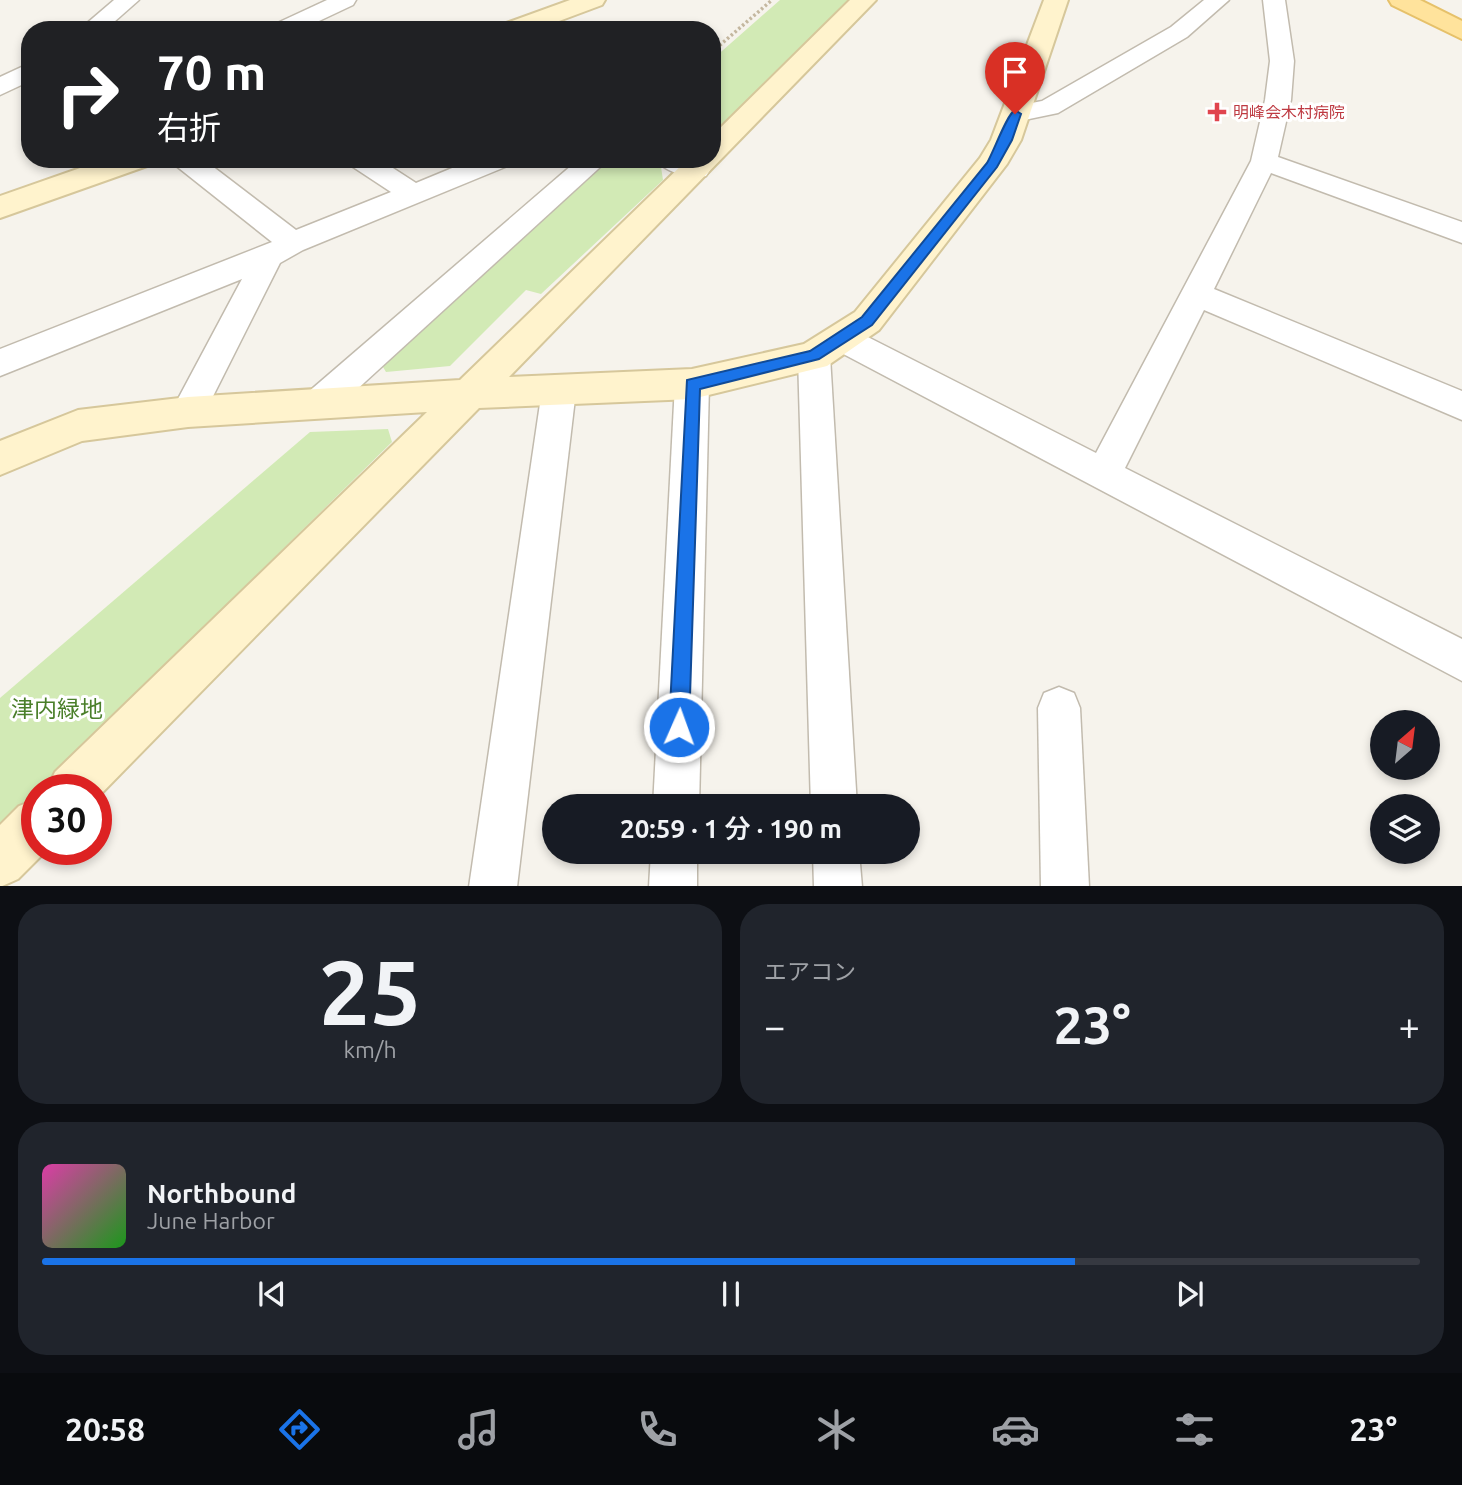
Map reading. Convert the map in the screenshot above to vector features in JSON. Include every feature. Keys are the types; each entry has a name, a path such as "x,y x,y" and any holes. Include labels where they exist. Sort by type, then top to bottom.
{"main road":[{"path":"1413,3 1462,32"}],"street":[{"path":"101,21 128,0"},
{"path":"300,21 345,0"},
{"path":"535,21 593,0"},
{"path":"721,136 864,0"},
{"path":"0,458 78,426 188,412 468,394 692,384 828,347 867,321 992,164 1006,140 1056,0"},
{"path":"1015,114 1049,108 1179,32 1218,0"},
{"path":"1103,475 1264,161 1278,100 1282,61 1275,0"},
{"path":"0,89 21,76"},
{"path":"1264,161 1462,233"},
{"path":"0,207 111,168"},
{"path":"195,168 281,249"},
{"path":"374,168 415,195"},
{"path":"0,363 479,168"},
{"path":"318,404 586,168"},
{"path":"87,774 468,394 688,168"},
{"path":"188,412 281,249"},
{"path":"1197,294 1462,405"},
{"path":"828,347 1103,475 1462,661"},
{"path":"828,347 834,794"},
{"path":"676,794 692,384"},
{"path":"493,886 559,390"},
{"path":"1059,708 1065,886"},
{"path":"0,861 21,840"},
{"path":"673,886 674,864"},
{"path":"837,864 838,886"}],"path":[{"path":"721,44 772,0"}],"green space":[{"path":"780,0 848,0 721,130 721,52"},
{"path":"594,168 661,168 663,180 541,294 526,290 450,366 386,372 380,362"},
{"name":"津内緑地","path":"388,429 392,442 54,774 21,774 21,806 0,827 0,698 310,432"}],"place":[{"name":"明峰会木村病院","path":"1217,112"}],"route":[{"path":"679,727 692,384 814,355 843,339 867,321 992,164 1006,140 1015,114"}]}
